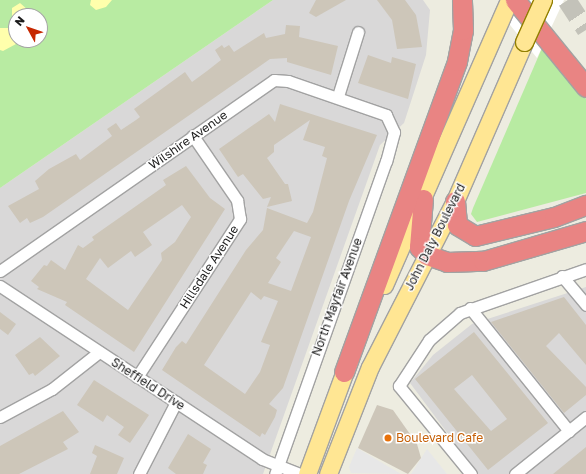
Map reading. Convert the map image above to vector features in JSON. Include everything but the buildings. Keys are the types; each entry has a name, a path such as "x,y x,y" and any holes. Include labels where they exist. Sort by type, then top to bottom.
{"highway":[{"path":"344,372 458,61 463,30 462,0"},
{"path":"515,0 586,87"},
{"path":"546,38 586,93"},
{"path":"423,199 418,240 427,255 447,262 475,262 586,231"},
{"path":"455,201 457,225 475,236 554,217 586,205"}],"main road":[{"name":"John Daly Boulevard","path":"307,474 344,372 423,199 509,0"},
{"name":"John Daly Boulevard","path":"328,474 370,367 455,201 543,0"}],"street":[{"path":"338,96 358,32"},
{"name":"Wilshire Avenue","path":"0,271 274,80 288,81 338,96 380,111 390,119"},
{"name":"North Mayfair Avenue","path":"276,470 386,161 394,132 390,119"},
{"name":"Hillsdale Avenue","path":"137,377 240,219 237,200 193,136"},
{"path":"471,474 399,386 429,340 470,308 586,269"},
{"path":"562,276 586,305"},
{"name":"Sheffield Drive","path":"0,286 276,470 300,474"},
{"path":"470,308 569,430"},
{"path":"0,417 52,389 99,352"},
{"path":"139,474 176,402"},
{"path":"515,474 586,417"}],"shaded area":[{"path":"0,0 273,0 0,188"},
{"path":"273,0 423,0 430,10 426,55 404,123 380,145 263,474 0,474 0,188"},
{"path":"545,41 586,99 586,193 477,222 471,214 473,208"},
{"path":"586,287 586,474 478,474 410,383 433,355 472,324"},
{"path":"357,448 401,474 351,473 349,467"},
{"path":"427,449 447,474 411,474"}],"sand":[{"path":"91,0 112,0 106,7 96,10 90,5"},
{"path":"20,3 26,8 12,8"},
{"path":"0,28 8,28 9,48 3,51 0,50"}],"pier":[{"path":"501,0 564,0 537,58 497,9"}],"tunnel":[{"path":"567,0 586,29"}],"place":[{"name":"Boulevard Cafe","path":"388,438"}]}
